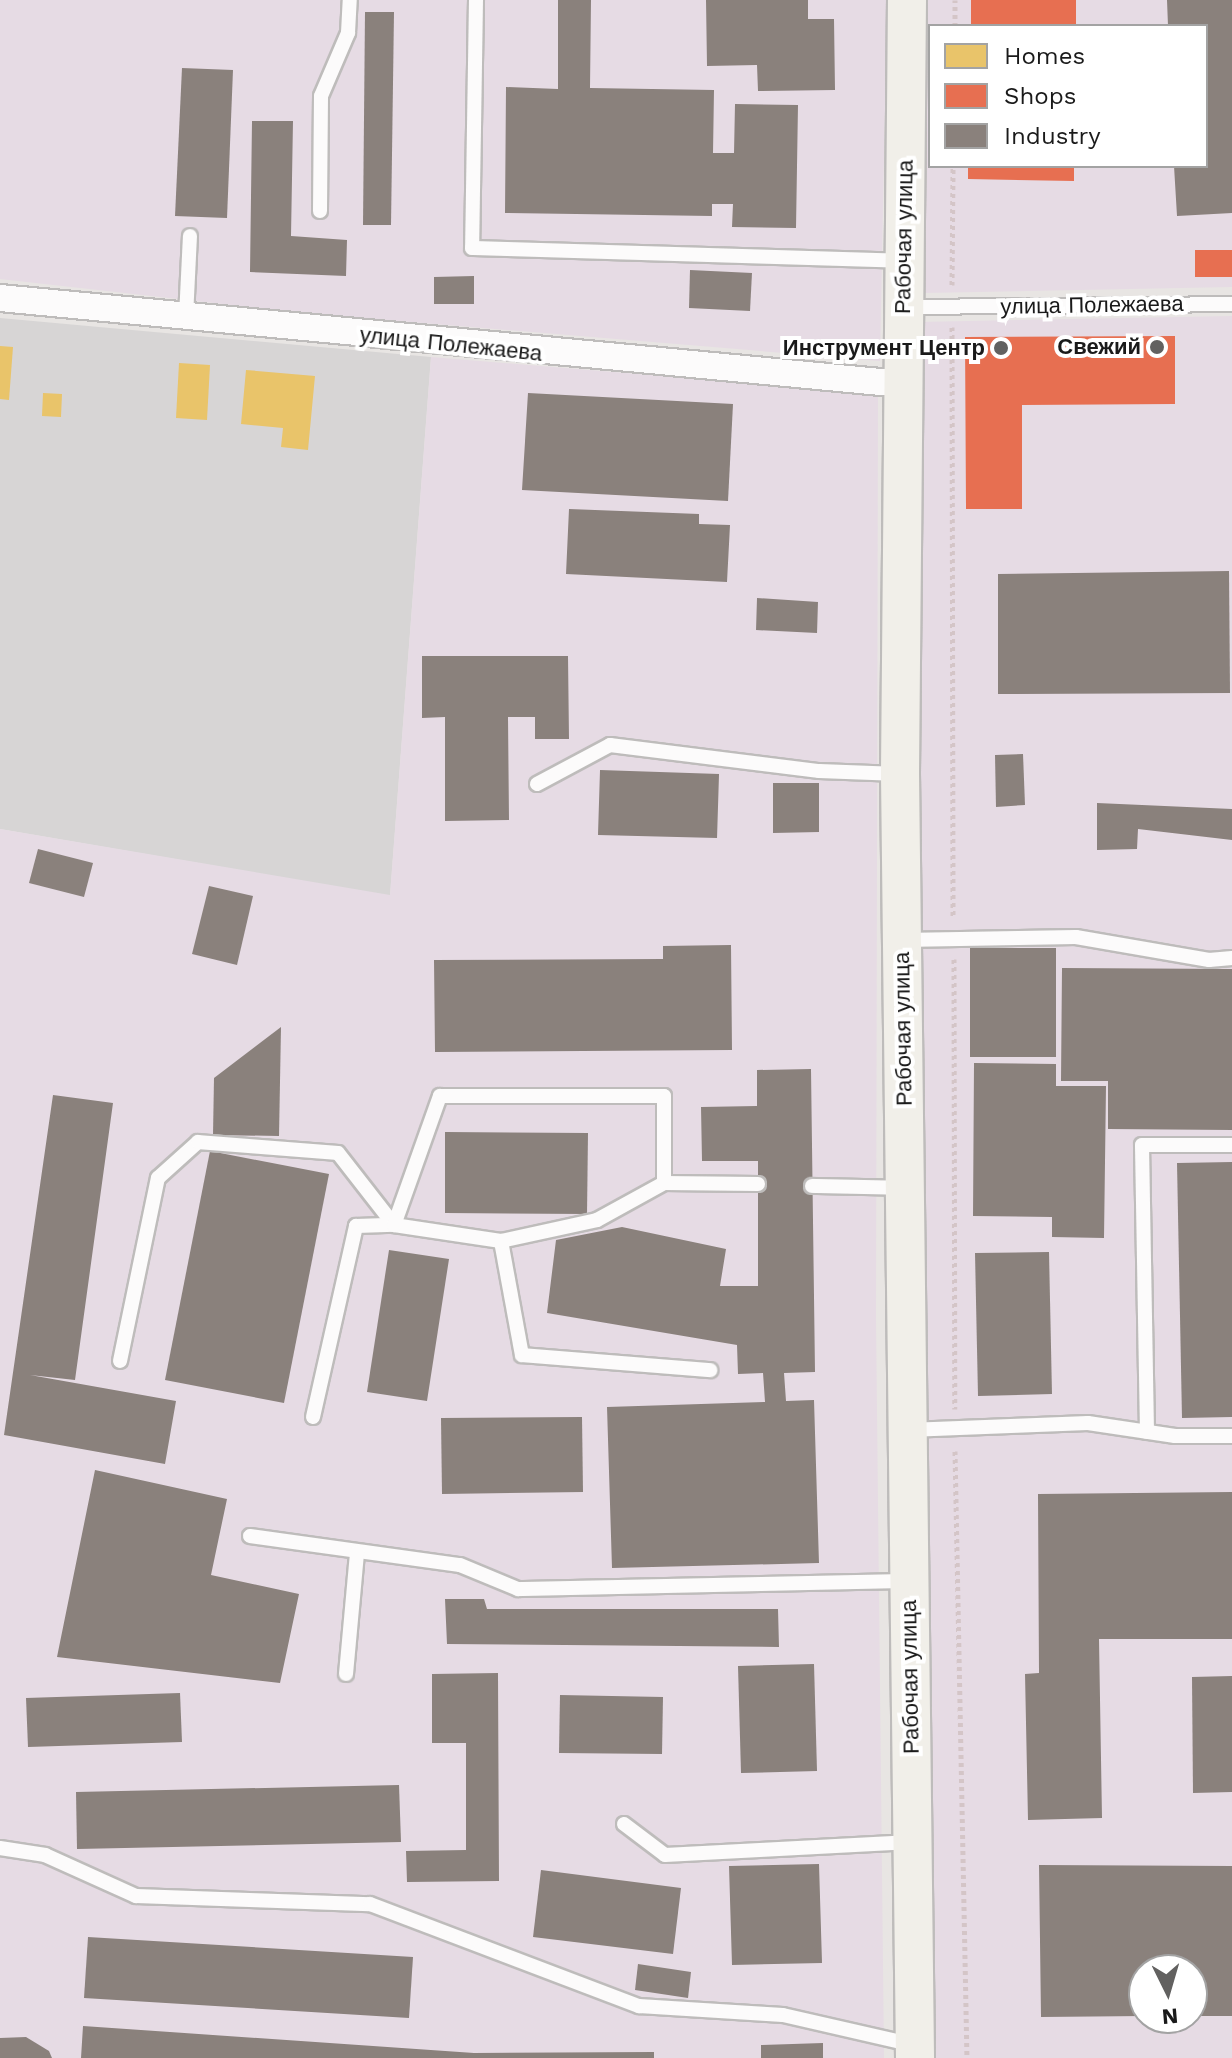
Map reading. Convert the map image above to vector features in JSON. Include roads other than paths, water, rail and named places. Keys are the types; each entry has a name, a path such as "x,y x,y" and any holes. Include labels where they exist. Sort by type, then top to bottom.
{"street":[{"name":"Рабочая улица","path":"907,0 900,774 915,2051"},
{"name":"улица Полежаева","path":"0,298 902,384"}],"lane":[{"path":"320,211 321,96 348,33 350,0"},
{"path":"476,0 472,248 904,261"},
{"path":"186,317 190,236"},
{"name":"улица Полежаева","path":"903,307 1232,304"},
{"path":"537,784 610,745 819,771 900,774"},
{"path":"902,940 1076,937 1209,960 1232,958"},
{"path":"394,1225 440,1096 664,1096 664,1183"},
{"path":"120,1361 158,1178 198,1142 338,1153 394,1225"},
{"path":"1147,1432 1142,1145 1232,1145"},
{"path":"313,1417 356,1226 394,1225 501,1241 597,1220 664,1183 758,1184"},
{"path":"812,1186 905,1188"},
{"path":"501,1241 522,1355 710,1370"},
{"path":"907,1430 1088,1423 1147,1432 1232,1436"},
{"path":"250,1536 460,1565 518,1589 909,1581"},
{"path":"346,1674 357,1552"},
{"path":"624,1824 665,1855 912,1842"},
{"path":"0,1848 45,1855 136,1896 370,1904 639,2006 783,2015 915,2051"}],"place":[{"name":"Свежий","path":"1157,347"},
{"name":"Инструмент Центр","path":"1001,348"}]}
